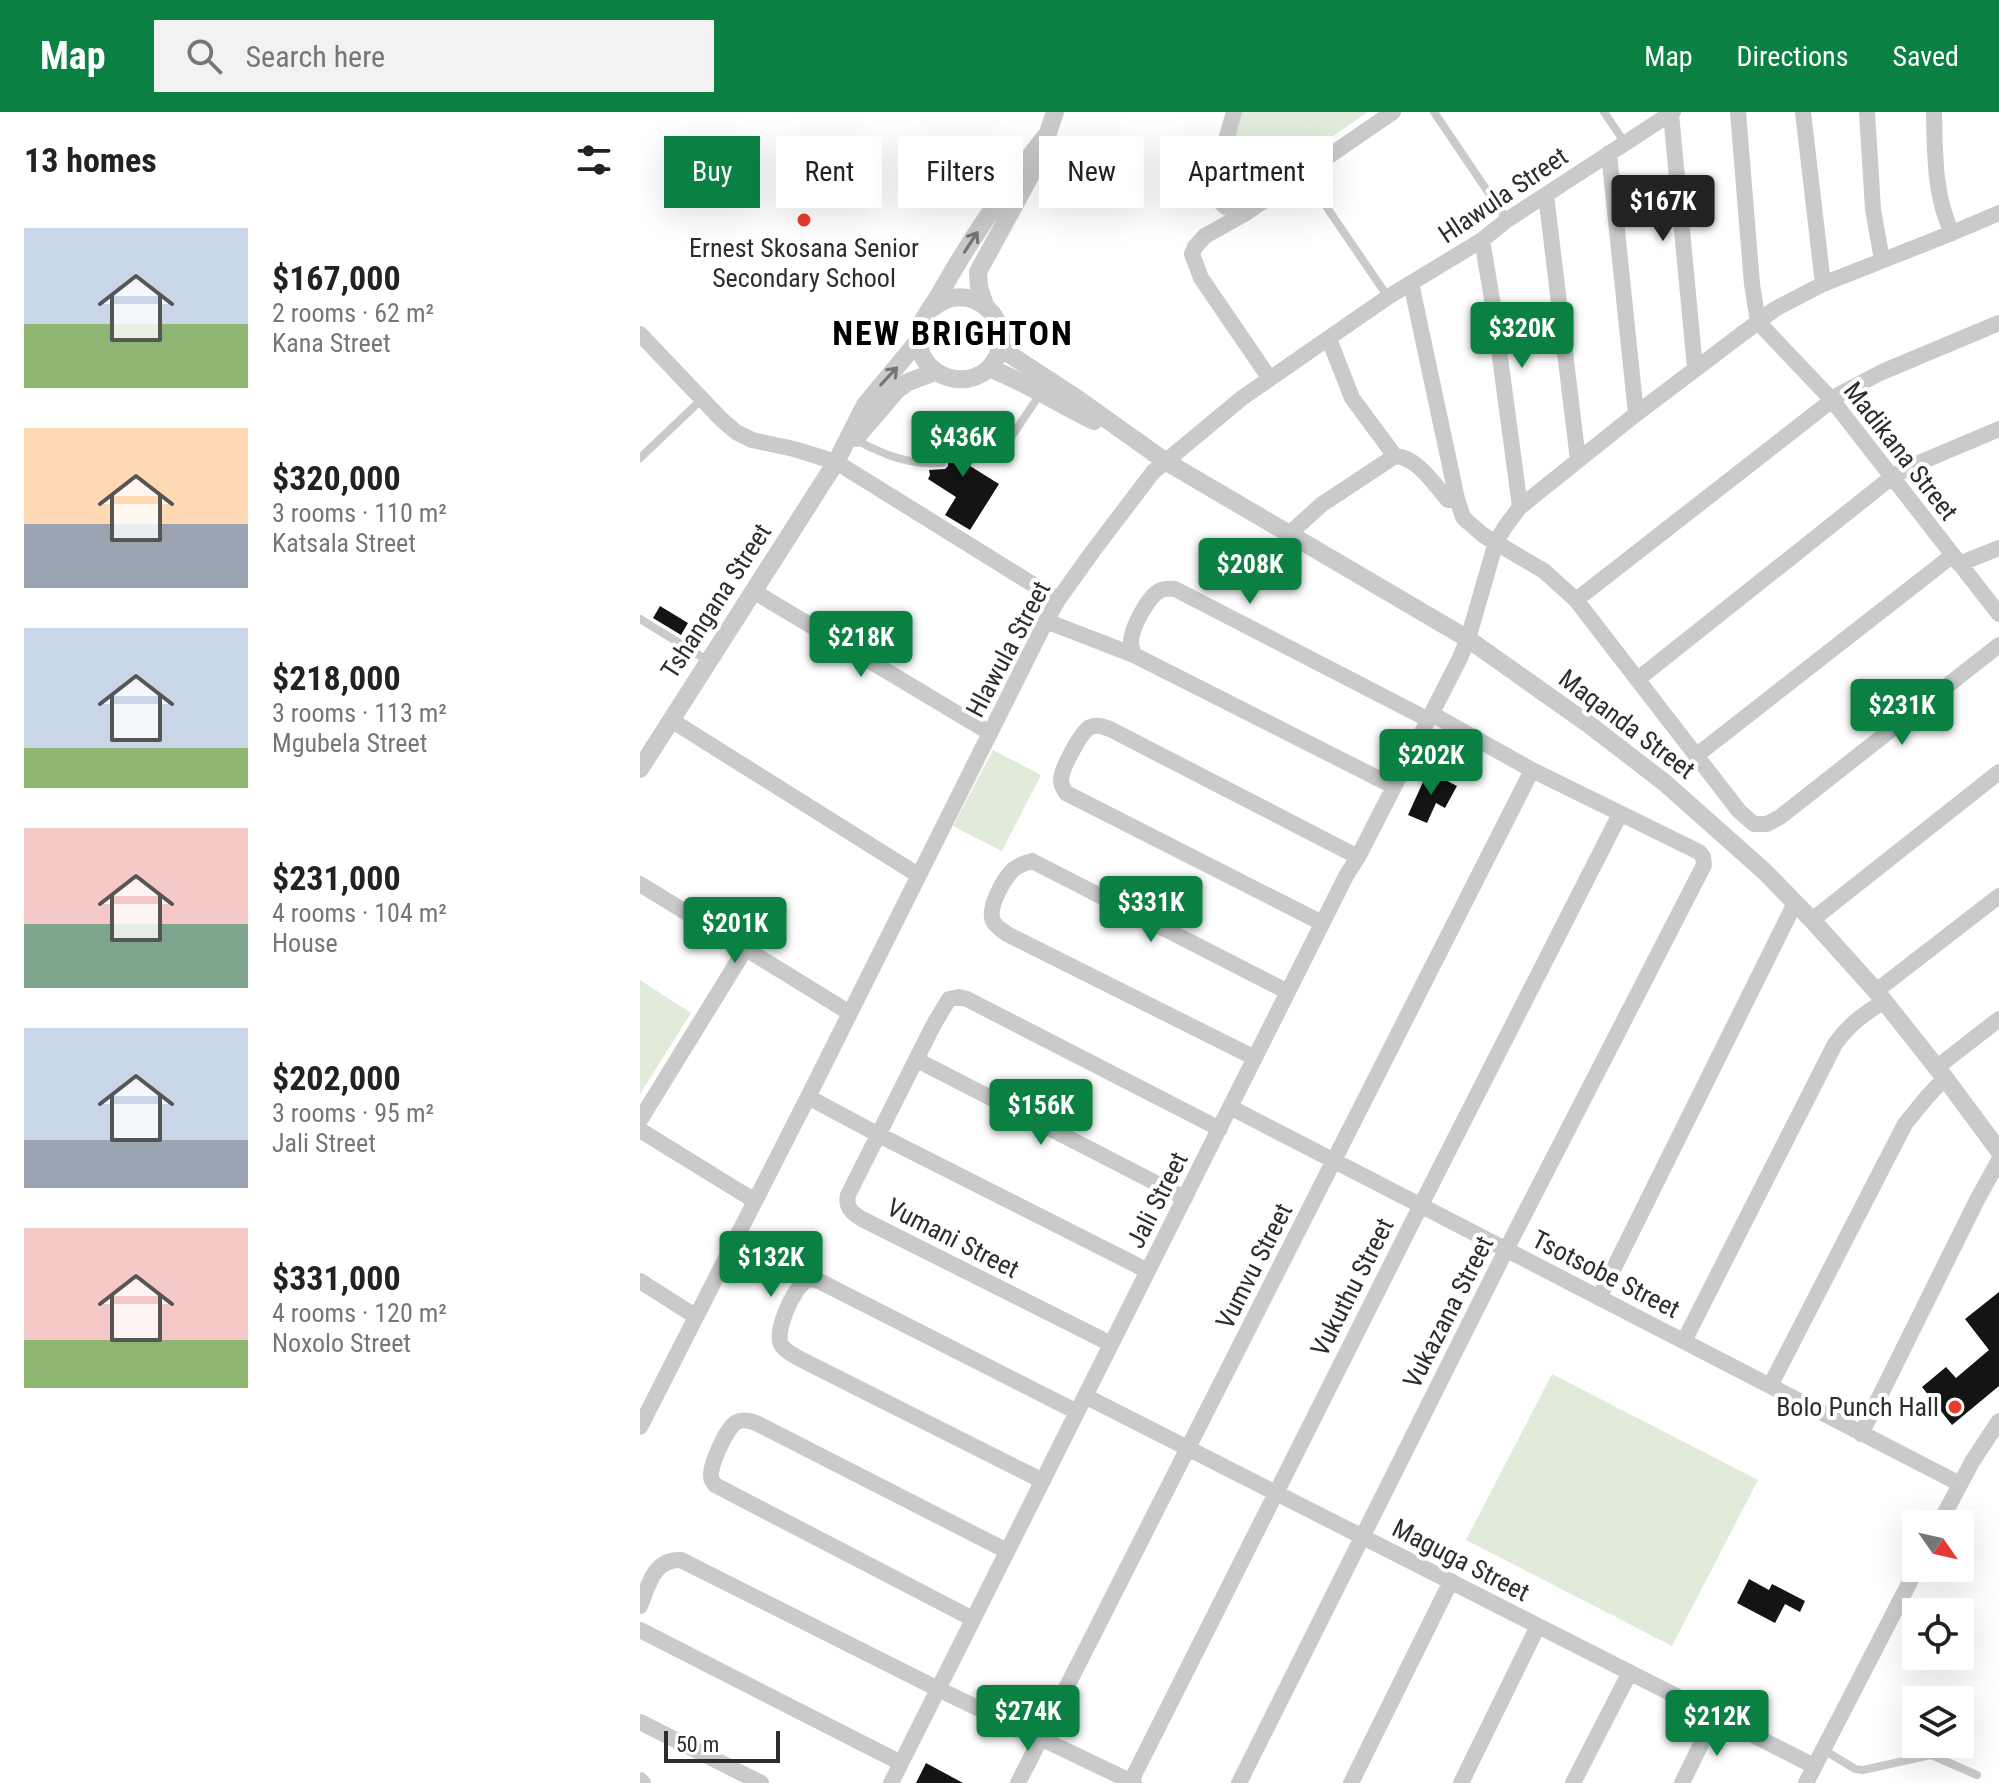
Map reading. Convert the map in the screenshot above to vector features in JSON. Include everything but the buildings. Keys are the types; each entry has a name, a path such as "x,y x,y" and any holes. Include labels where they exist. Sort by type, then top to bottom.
{"street":[{"path":"985,305 978,272 1039,160 1055,112"},
{"path":"1234,112 1213,185 1215,195 1224,206 1232,212 1246,213"},
{"path":"1333,154 1393,112"},
{"path":"1738,112 1758,322"},
{"path":"1803,112 1823,284"},
{"path":"1867,112 1873,209 1882,260"},
{"path":"1934,112 1936,179 1943,214 1952,233"},
{"path":"1672,113 1695,368"},
{"name":"Hlawula Street","path":"640,1427 1046,621 1058,600 1153,472 1242,398 1388,297 1482,240 1507,220 1672,113"},
{"path":"931,309 940,302 963,297 985,305 999,324 1001,336 996,359 989,368 968,379 956,380 935,372 921,353 919,329 954,268 1001,196 1048,133"},
{"path":"1609,153 1636,414"},
{"path":"1546,195 1578,460"},
{"path":"1253,208 1205,236 1192,254 1201,278 1270,379"},
{"name":"Jali Street","path":"891,1783 1322,923 1431,717 1468,639 1496,542 1505,527 1520,507 1578,460 1695,368 1789,301 1823,284 1999,213"},
{"path":"1482,240 1520,507"},
{"path":"1411,283 1463,517 1496,542 1544,571 1576,600 1748,820 1760,826 1780,817 1999,645"},
{"name":"Madikana Street","path":"1758,322 1832,400 1999,614"},
{"path":"1576,600 1849,387 1999,323"},
{"path":"640,334 721,419 744,437 836,462 1058,600"},
{"path":"1329,339 1352,398 1395,456"},
{"name":"Tshangana Street","path":"640,769 836,462 865,405 918,341"},
{"name":"Maqanda Street","path":"1000,348 1044,386 1165,461 1468,639 1665,783 1764,871 1812,920 1879,996 1998,1149"},
{"name":"Maqanda Street","path":"989,368 1044,386"},
{"name":"Tshangana Street","path":"836,462 897,390 908,382 935,372"},
{"path":"1638,679 1892,477 1999,429"},
{"path":"1289,534 1321,505 1395,456 1412,461 1448,500 1457,499"},
{"path":"1697,755 1956,560 1999,548"},
{"path":"1134,655 1131,640 1146,607 1159,591 1175,589 1620,814"},
{"path":"753,591 990,733"},
{"path":"1046,621 1134,655 1393,786"},
{"path":"671,720 918,875"},
{"path":"1322,923 1066,793 1062,785 1063,773 1077,743 1090,727 1110,729 1358,857"},
{"name":"Vumvu Street","path":"1018,1783 1532,770"},
{"path":"1812,920 1999,772"},
{"name":"Vukazana Street","path":"1239,1783 1506,1250 1704,865 1699,852 1620,814"},
{"name":"Vukuthu Street","path":"1132,1783 1620,814"},
{"path":"1255,1058 1007,934 994,923 992,917 999,891 1015,868 1032,861 1288,992"},
{"path":"640,884 850,1013"},
{"path":"1684,1341 1835,1044 1879,996 1999,896"},
{"path":"1599,1298 1795,903"},
{"path":"640,1120 746,948"},
{"name":"Vumani Street","path":"1111,1344 872,1224 852,1212 847,1204 848,1195 945,1004 953,998 967,999 1220,1129"},
{"path":"1770,1386 1905,1124 1927,1097 1940,1073 1999,1019"},
{"path":"917,1060 1185,1198"},
{"path":"808,1097 1148,1271"},
{"name":"Tsotsobe Street","path":"1230,1107 1960,1484"},
{"path":"640,1130 755,1201"},
{"path":"1861,1434 1977,1200 1998,1149"},
{"path":"640,1281 695,1316"},
{"path":"1043,1481 784,1348 778,1338 779,1329 792,1300 804,1282 819,1281 1077,1412"},
{"name":"Maguga Street","path":"1085,1396 1814,1766"},
{"path":"973,1619 715,1485 711,1478 713,1465 727,1432 738,1421 756,1423 1007,1551"},
{"path":"1946,1510 1999,1421"},
{"path":"640,1606 656,1570 663,1563 681,1560 1132,1783"},
{"path":"1351,1783 1451,1581"},
{"path":"1806,1783 1910,1582"},
{"path":"1461,1783 1538,1626"},
{"path":"640,1630 901,1763"},
{"path":"1573,1783 1630,1672"},
{"path":"1682,1783 1715,1716"},
{"path":"640,1722 761,1783"}],"lane":[{"path":"1434,112 1507,220"},
{"path":"1604,112 1625,143"},
{"path":"1327,208 1388,297"},
{"path":"965,460 994,453 1006,445 1044,386"},
{"path":"640,458 702,399"},
{"path":"855,439 881,454 904,461 942,463"},
{"path":"640,619 708,661"},
{"path":"1823,1750 1855,1769 1863,1770 1931,1755 1977,1775"}],"green space":[{"path":"1240,112 1368,112 1333,136 1233,136"},
{"path":"993,750 1041,775 1002,851 953,826"},
{"path":"640,980 691,1013 640,1094"},
{"path":"1552,1374 1758,1480 1672,1646 1466,1540"}],"place":[{"name":"Ernest Skosana Senior Secondary School","path":"804,220"},
{"name":"Bolo Punch Hall","path":"1955,1407"}],"district":[{"name":"NEW BRIGHTON","path":"953,333"}]}
